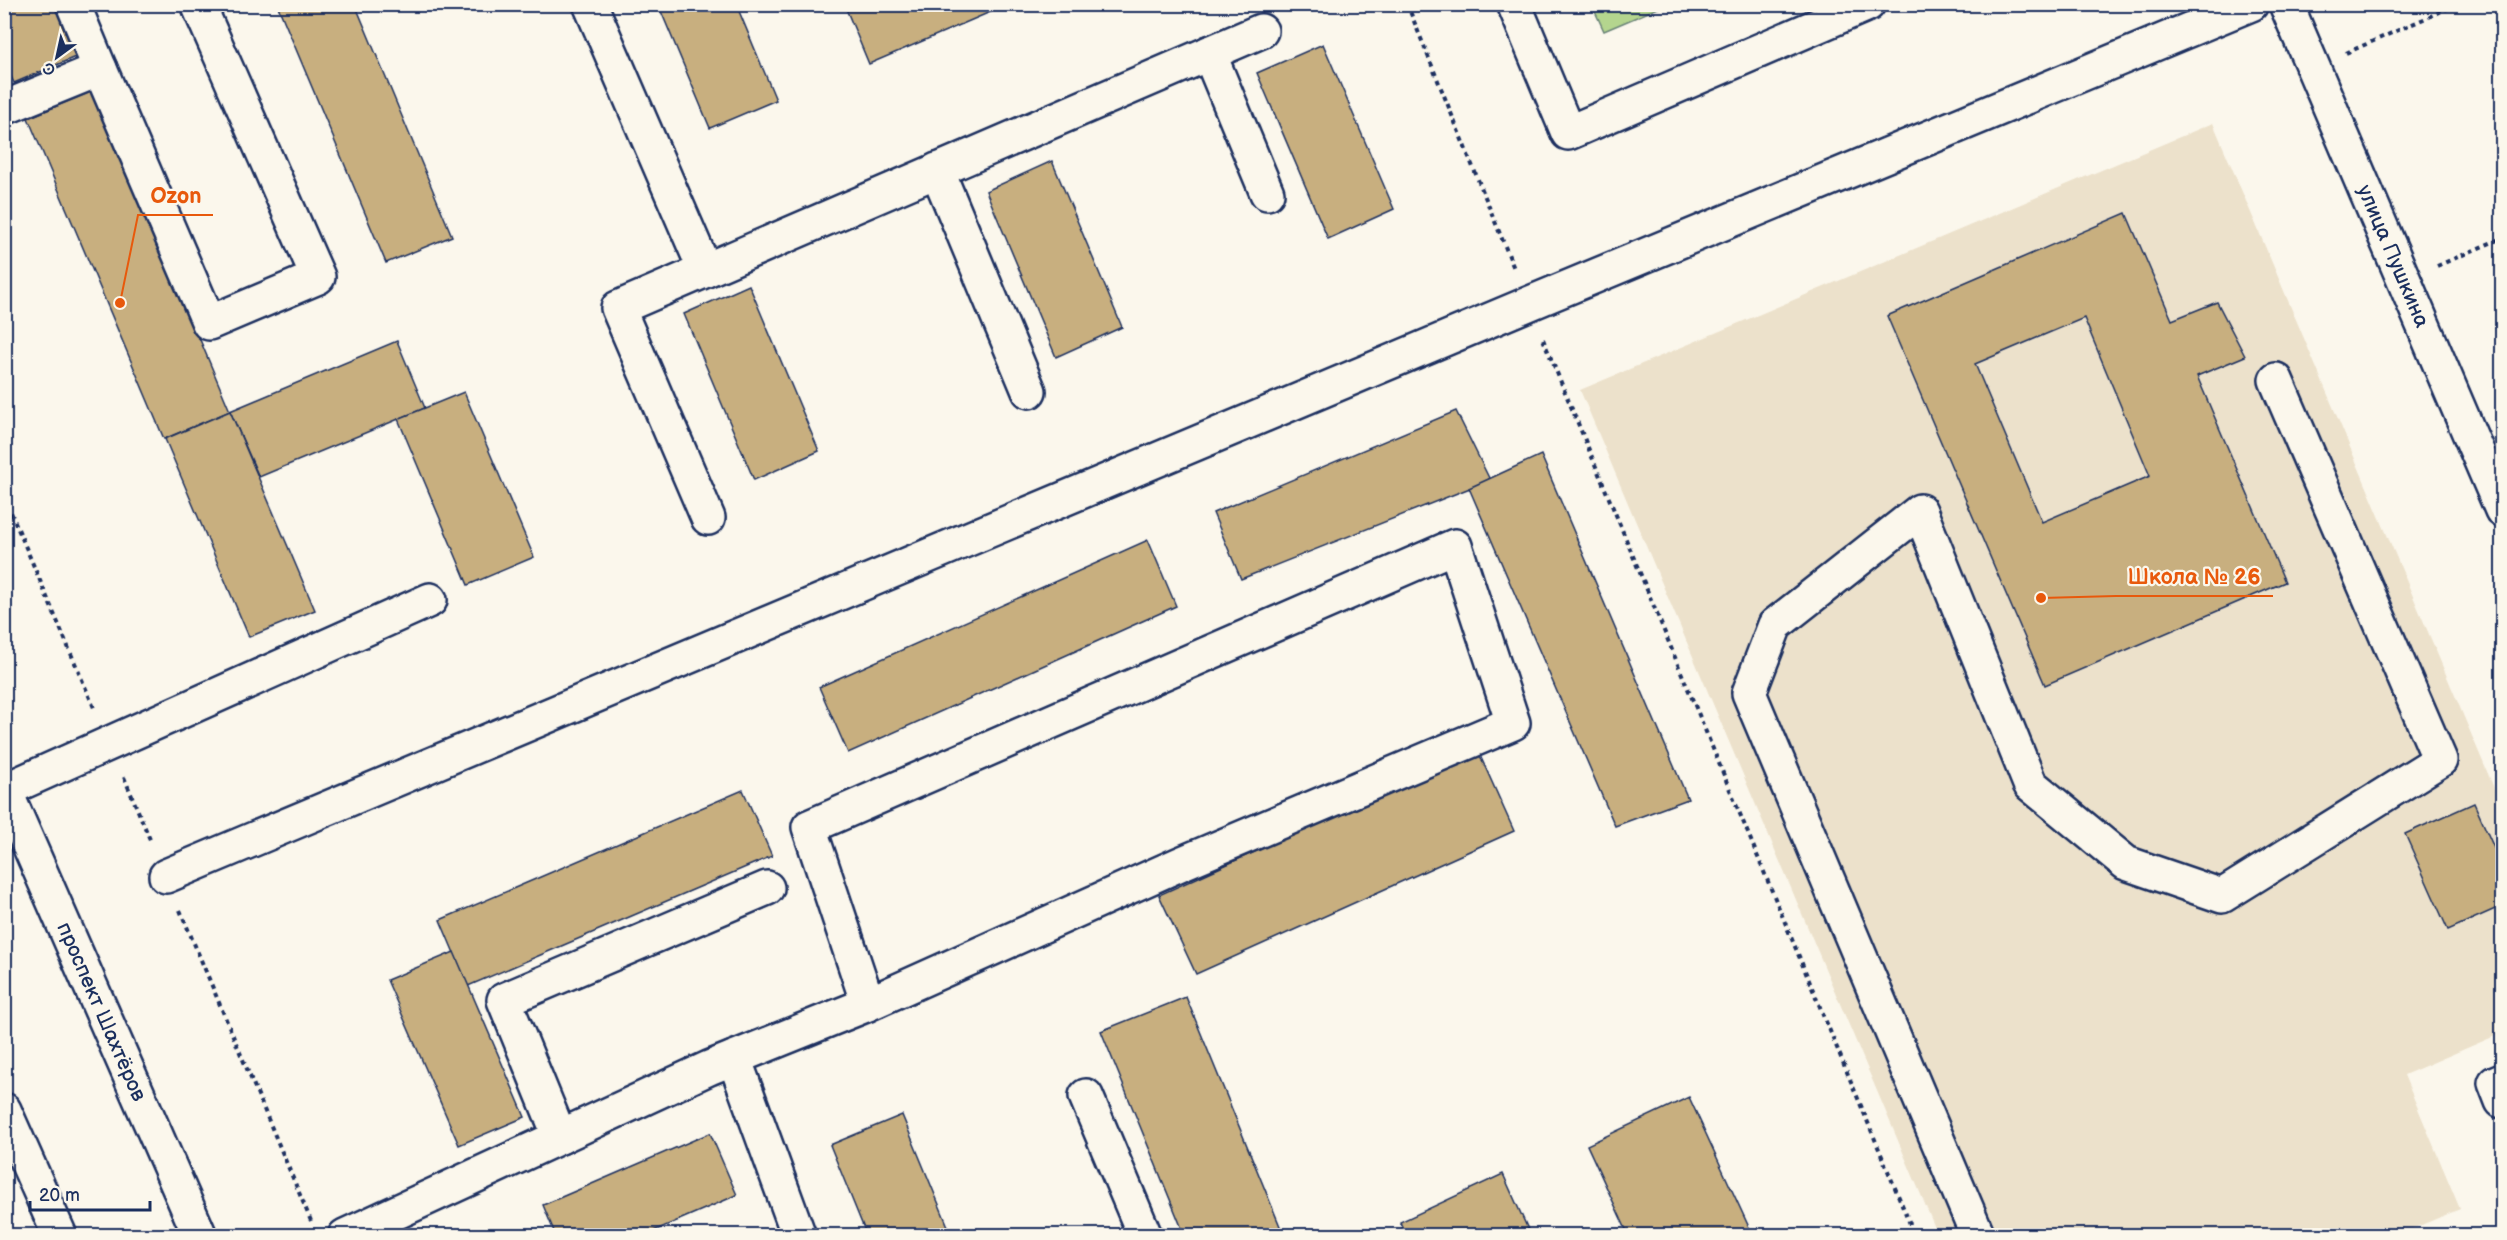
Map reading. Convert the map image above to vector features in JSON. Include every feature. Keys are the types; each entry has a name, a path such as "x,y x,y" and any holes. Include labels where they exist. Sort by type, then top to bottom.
{"street":[{"path":"73,4 209,323 318,277 198,4"},
{"path":"590,4 705,270"},
{"path":"1514,4 1568,133 1868,4"},
{"path":"166,876 1528,304 2251,4"},
{"name":"улица Пушкина","path":"2286,4 2502,510"},
{"path":"708,518 618,308 1261,31"},
{"path":"1209,53 1267,193"},
{"path":"4,108 100,69"},
{"path":"937,170 1029,391"},
{"path":"1978,1236 1749,693 1775,625 1920,511 2030,784 2126,863 2222,896 2440,760 2276,380"},
{"path":"345,1236 734,1058 868,1004 1180,864 1513,723 1455,546 809,827 868,1004"},
{"path":"5,789 430,600"},
{"name":"проспект Шахтёров","path":"5,789 200,1236"},
{"path":"560,1137 504,1000 767,888"},
{"path":"734,1058 799,1236"},
{"path":"2502,1080 2495,1083 2502,1101"},
{"path":"1086,1096 1145,1236"},
{"path":"4,1110 60,1236"}],"path":[{"path":"1407,4 1528,304 1915,1236"},
{"path":"2313,68 2458,4"},
{"path":"2404,281 2502,238"}],"shaded area":[{"path":"2213,123 2502,807 2502,1033 2404,1075 2460,1209 2397,1235 1938,1235 1580,390"}],"green space":[{"path":"1592,5 1665,5 1604,31"}],"building":[{"path":"4,4 59,4 80,55 14,83 4,61"},
{"path":"277,4 355,4 452,236 386,263"},
{"path":"658,4 736,4 776,100 710,128"},
{"path":"844,4 1009,4 869,64"},
{"path":"1323,44 1394,209 1328,239 1257,73"},
{"path":"95,90 230,411 164,439 28,118"},
{"path":"1052,161 1122,327 1056,357 986,191"},
{"path":"2126,213 2172,320 2217,302 2245,356 2197,376 2285,582 2045,685 1887,316","holes":["2084,318 2150,476 2042,522 1975,364"]},
{"path":"749,285 819,451 754,480 684,314"},
{"path":"397,341 425,408 259,477 230,411"},
{"path":"464,392 534,557 468,585 398,419"},
{"path":"230,411 315,610 249,637 165,439"},
{"path":"1456,411 1490,480 1241,579 1213,513"},
{"path":"1541,455 1688,799 1615,826 1469,488"},
{"path":"1148,540 1176,606 848,753 819,687"},
{"path":"1478,751 1514,831 1196,974 1159,895"},
{"path":"743,790 772,856 468,986 440,920"},
{"path":"2474,803 2502,866 2502,906 2448,930 2405,834"},
{"path":"454,952 525,1117 459,1145 387,980"},
{"path":"1186,997 1284,1236 1185,1236 1101,1031"},
{"path":"1689,1097 1753,1236 1629,1236 1587,1145"},
{"path":"902,1115 952,1236 867,1236 830,1145"},
{"path":"710,1133 737,1195 642,1236 556,1236 543,1205"},
{"path":"1503,1174 1531,1236 1406,1236 1400,1222"}],"place":[{"name":"Ozon","path":"120,303"},
{"name":"Школа № 26","path":"2041,598"}]}
